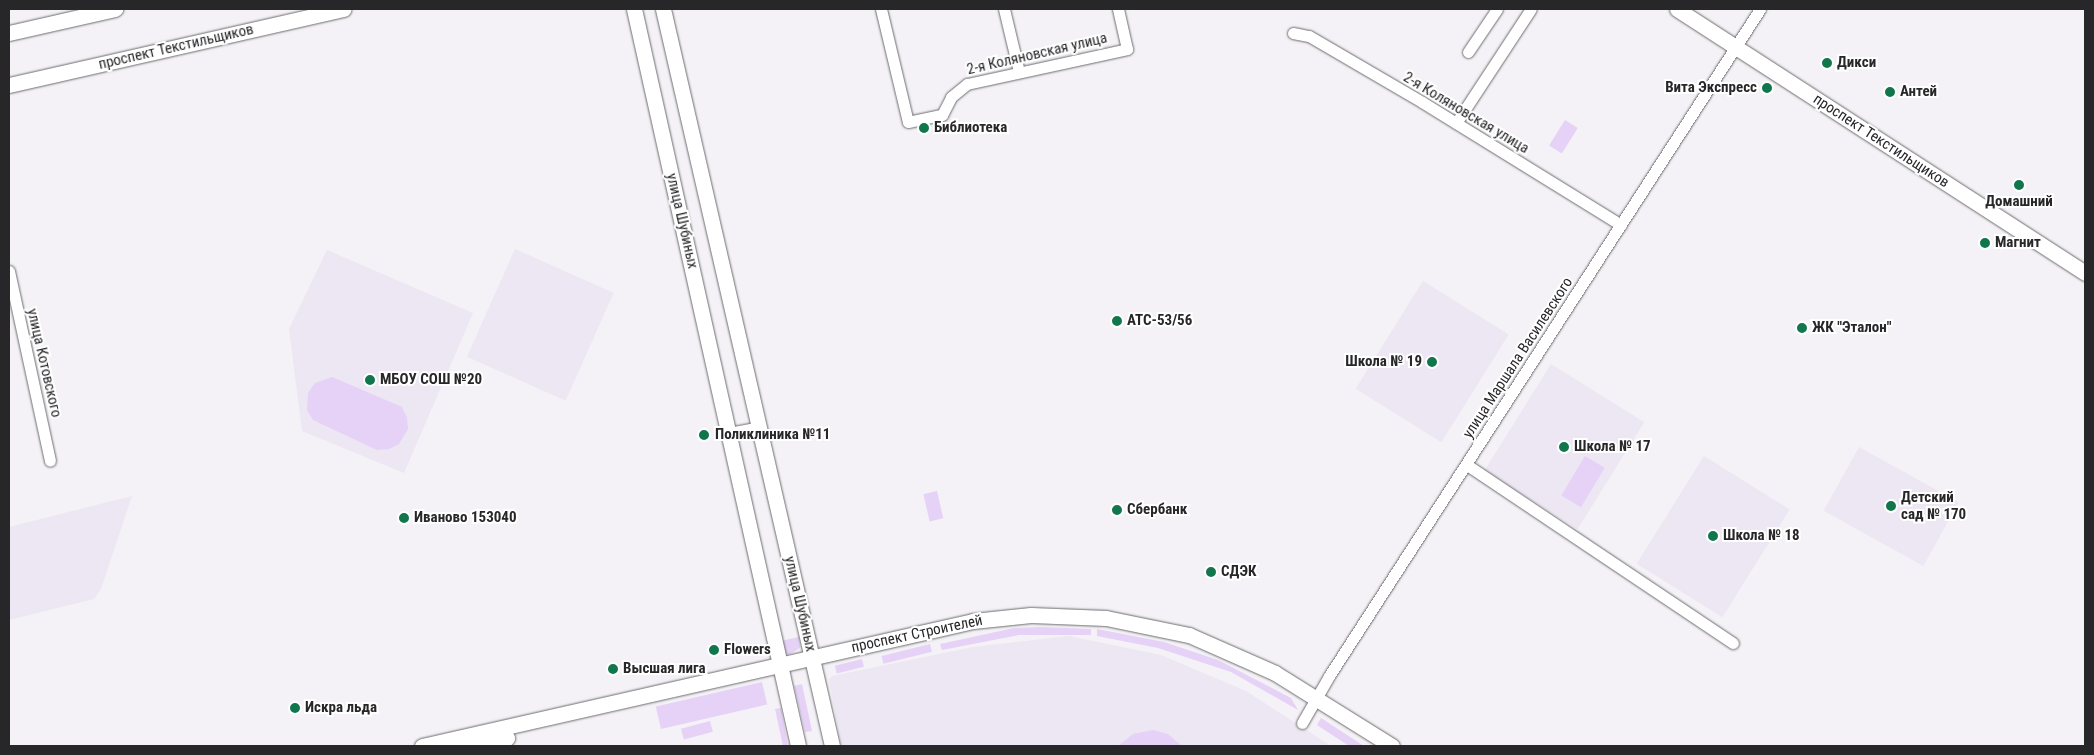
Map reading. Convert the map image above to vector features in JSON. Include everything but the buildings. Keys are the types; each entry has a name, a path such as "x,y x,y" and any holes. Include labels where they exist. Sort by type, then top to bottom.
{"main road":[{"path":"9,33 115,9"},
{"name":"проспект Текстильщиков","path":"9,85 343,9"},
{"name":"улица Шубиных","path":"634,9 798,746"},
{"name":"улица Шубиных","path":"663,9 832,746"},
{"name":"проспект Текстильщиков","path":"1677,9 1739,42 2085,262"},
{"name":"проспект Текстильщиков","path":"1695,9 1739,42 2085,273"},
{"name":"проспект Строителей","path":"422,746 559,721 813,661 976,629 1027,623 1076,623 1121,628 1188,644 1246,668 1314,701 1392,746"},
{"name":"проспект Строителей","path":"1314,701 1376,746"},
{"name":"проспект Строителей","path":"469,746 539,725"}],"street":[{"name":"2-я Коляновская улица","path":"881,9 908,122 942,115 951,97 967,84 1128,49 1118,9"},
{"path":"1004,9 1018,72"},
{"path":"1468,52 1498,9"},
{"path":"1456,123 1531,9"},
{"name":"улица Маршала Василевского","path":"1302,723 1314,701 1760,9"},
{"name":"2-я Коляновская улица","path":"1293,33 1309,36 1456,123 1621,225"},
{"name":"улица Котовского","path":"9,270 50,461"},
{"path":"729,433 759,427"},
{"path":"1467,465 1733,643"}],"shaded area":[{"path":"1565,120 1578,128 1562,153 1549,145"},
{"path":"515,249 614,293 566,401 467,357"},
{"name":"МБОУ СОШ №20","path":"327,250 473,313 404,473 302,431 289,329"},
{"name":"Школа № 19","path":"1423,281 1509,335 1441,442 1356,389"},
{"name":"Школа № 17","path":"1551,364 1644,422 1578,529 1484,471"},
{"path":"332,377 402,407 407,418 408,429 399,444 389,449 377,450 313,420 307,410 308,393 315,383"},
{"name":"Детский сад № 170","path":"1859,447 1959,502 1923,566 1824,511"},
{"path":"1585,456 1605,468 1581,507 1561,495"},
{"name":"Школа № 18","path":"1704,456 1790,510 1722,617 1637,564"},
{"path":"937,491 943,518 930,521 923,494"},
{"path":"132,496 101,589 94,599 9,620 9,527"},
{"path":"1014,628 1091,629 1091,635 1019,635 942,650 940,644"},
{"path":"1097,629 1164,642 1218,660 1291,698 1298,710 1231,672 1158,648 1097,636"},
{"path":"1069,636 1161,655 1246,691 1331,746 841,746 829,679 832,676 973,647"},
{"path":"799,637 800,648 790,654 785,654 776,642"},
{"path":"930,644 932,652 883,664 881,656"},
{"path":"862,659 864,667 837,674 835,666"},
{"path":"762,682 767,704 661,729 656,707"},
{"path":"802,684 812,731 805,732 794,686"},
{"path":"781,708 788,746 783,746 775,709"},
{"path":"1321,718 1364,746 1349,746 1317,725"},
{"path":"710,721 713,732 684,739 681,729"},
{"path":"1153,730 1168,734 1182,746 1118,746 1133,734"}],"place":[{"name":"Дикси","path":"1827,63"},
{"name":"Вита Экспресс","path":"1767,88"},
{"name":"Антей","path":"1890,92"},
{"name":"Библиотека","path":"924,128"},
{"name":"Домашний","path":"2019,185"},
{"name":"Магнит","path":"1985,243"},
{"name":"АТС-53/56","path":"1117,321"},
{"name":"ЖК \"Эталон\"","path":"1802,328"},
{"name":"Школа № 19","path":"1432,362"},
{"name":"МБОУ СОШ №20","path":"370,380"},
{"name":"Поликлиника №11","path":"704,435"},
{"name":"Школа № 17","path":"1564,447"},
{"name":"Детский сад № 170","path":"1891,506"},
{"name":"Сбербанк","path":"1117,510"},
{"name":"Иваново 153040","path":"404,518"},
{"name":"Школа № 18","path":"1713,536"},
{"name":"СДЭК","path":"1211,572"},
{"name":"Flowers","path":"714,650"},
{"name":"Высшая лига","path":"613,669"},
{"name":"Искра льда","path":"295,708"}]}
